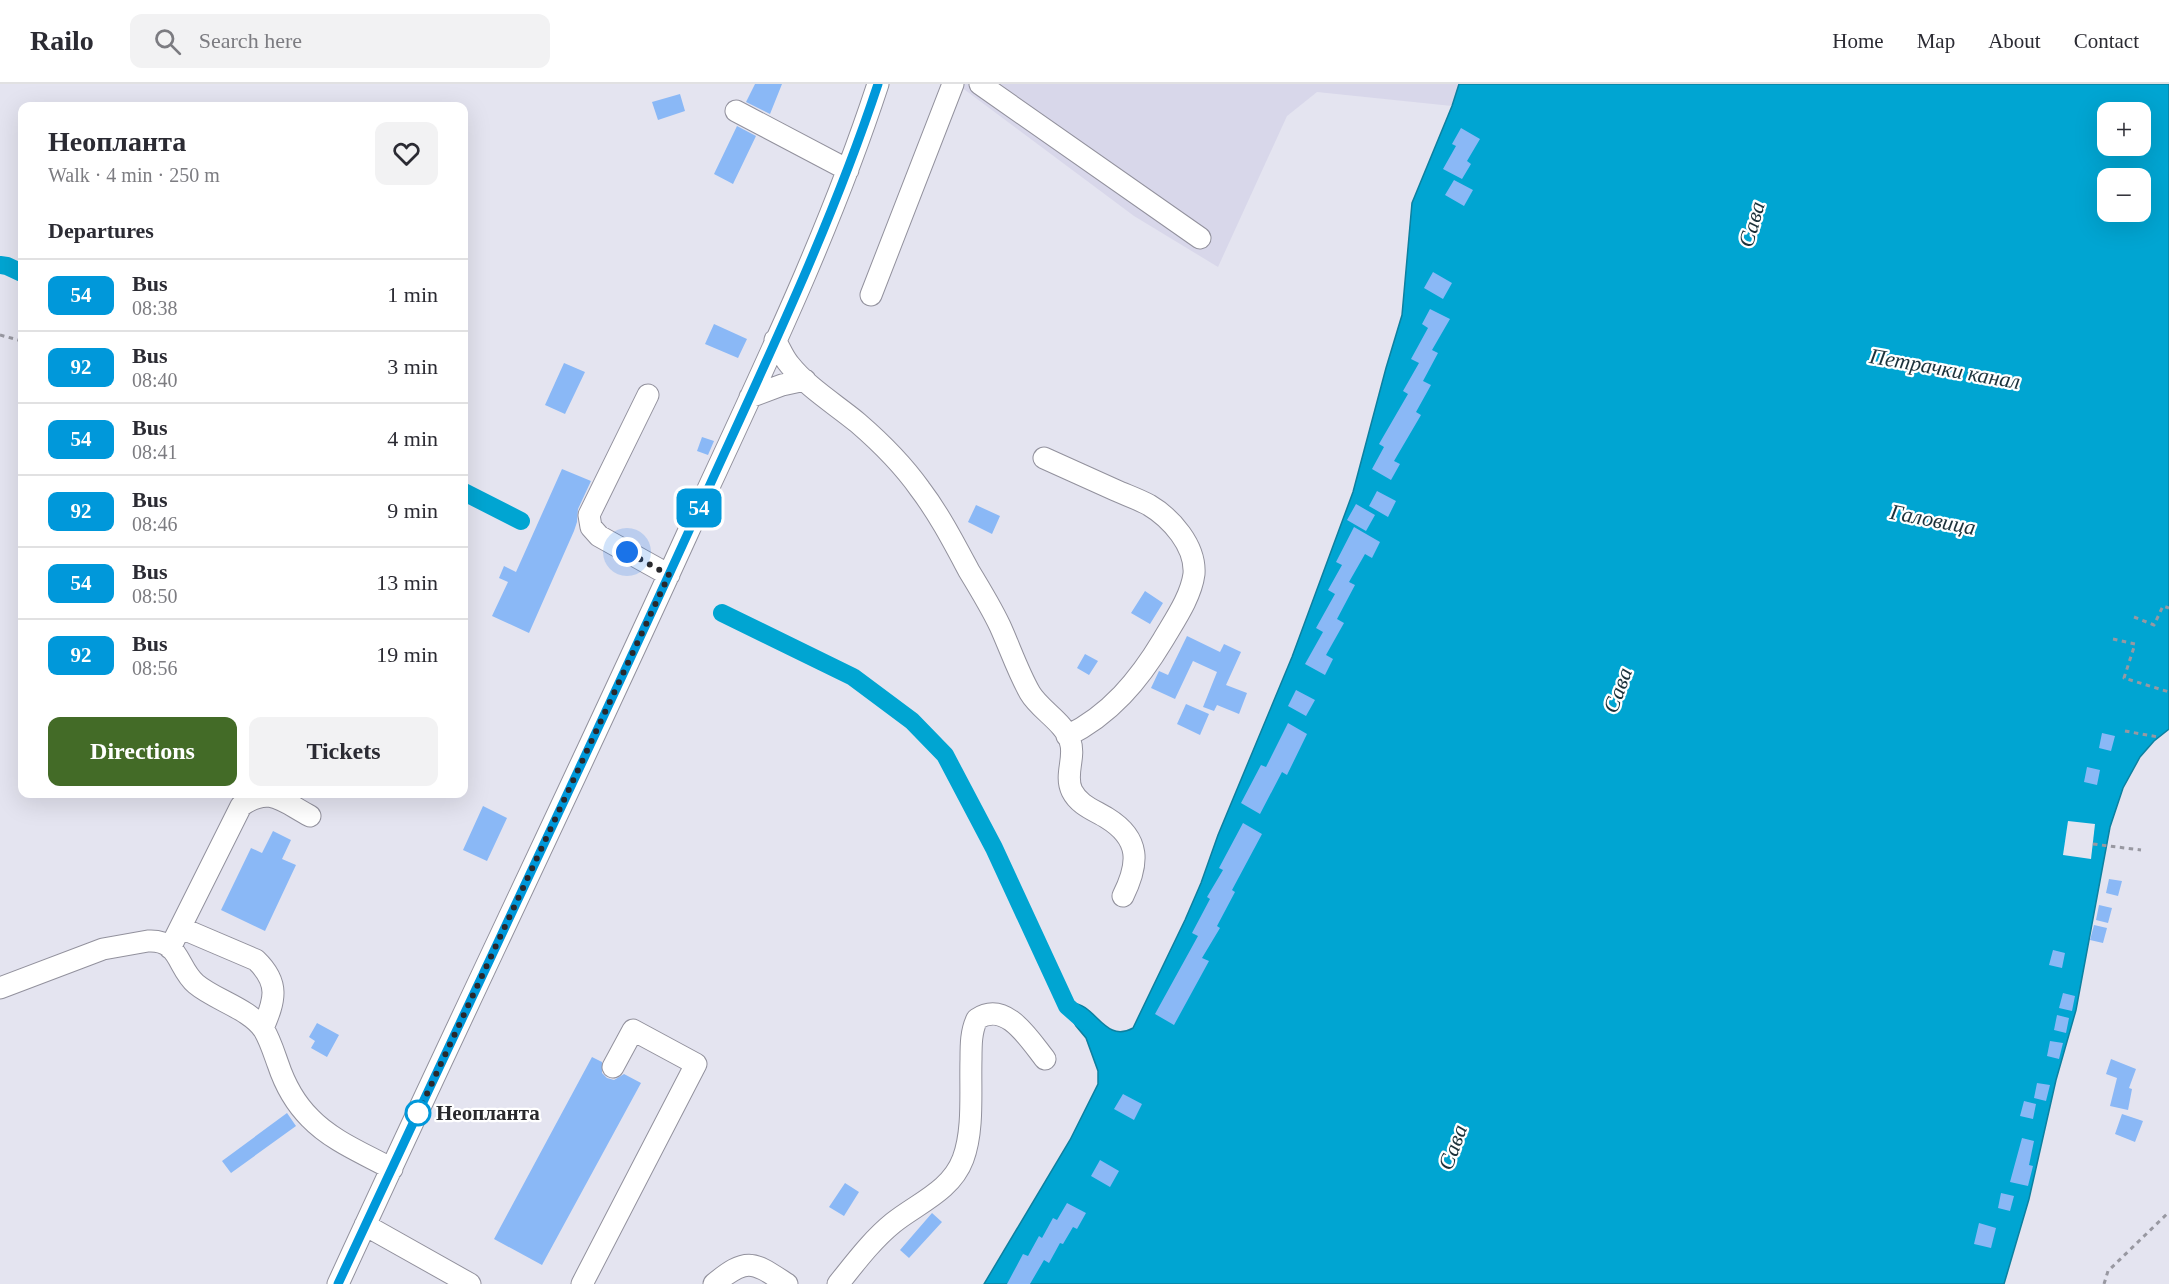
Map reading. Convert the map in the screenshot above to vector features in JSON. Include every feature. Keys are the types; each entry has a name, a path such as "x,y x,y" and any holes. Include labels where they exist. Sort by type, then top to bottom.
{"street":[{"path":"338,1284 669,575 776,340 828,223 878,84"},
{"path":"871,295 953,84"},
{"path":"980,84 1200,238"},
{"path":"736,111 848,170"},
{"path":"776,340 789,364 889,453 920,489 950,536 999,624 1032,696 1064,729 1071,742 1072,756 1069,772 1071,789 1078,801 1108,819 1124,832 1133,848 1135,864 1131,880 1123,896"},
{"path":"750,397 782,384 805,380"},
{"path":"648,395 590,515 591,527 598,536 669,575"},
{"path":"1044,458 1149,505 1167,519 1181,535 1190,550 1194,564 1194,576 1186,597 1141,674 1108,709 1082,729 1067,736"},
{"path":"170,948 234,816 251,798"},
{"path":"277,798 310,816"},
{"path":"181,928 256,960 262,966 274,985 271,1010 263,1028"},
{"path":"0,988 103,950 154,940 170,948 196,984 246,1014 263,1028 288,1090 297,1104 326,1132 392,1169"},
{"path":"838,1284 873,1242 893,1223 941,1191 957,1172 964,1158 969,1136 971,1052 977,1018 988,1013 1005,1016 1015,1024 1045,1059"},
{"path":"582,1284 696,1064 633,1030 614,1067"},
{"path":"365,1225 470,1284"},
{"path":"714,1284 746,1264 761,1268 787,1284"}],"path":[{"path":"0,335 18,340"},
{"path":"2134,617 2154,625 2163,606 2169,608"},
{"path":"2114,639 2135,644 2124,678 2169,692"},
{"path":"2125,731 2158,737"},
{"path":"2093,844 2141,850"},
{"path":"2104,1284 2108,1271 2169,1212"}],"shaded area":[{"path":"957,84 1459,84 1452,106 1317,92 1287,116 1218,267 1134,216"}],"water":[{"path":"1459,84 2169,84 2169,729 2140,757 2123,788 2110,827 2076,1010 2056,1080 2029,1199 2004,1284 984,1284 1070,1140 1098,1084 1098,1071 1086,1038 1076,1026 1067,1006 1071,1003 1080,1005 1115,1031 1123,1032 1133,1028 1201,883 1218,835 1292,657 1353,492 1402,315 1412,203"}],"pier":[{"path":"2068,821 2095,824 2091,859 2063,855"}],"building":[{"path":"755,84 782,84 770,114 746,102"},
{"path":"680,94 685,111 658,120 652,102"},
{"path":"737,126 756,136 733,184 714,174"},
{"path":"1461,128 1480,139 1467,161 1471,164 1462,179 1443,169 1456,146 1452,144"},
{"path":"1454,180 1473,190 1464,206 1445,195"},
{"path":"1433,272 1452,283 1443,299 1424,288"},
{"path":"1430,309 1450,319 1432,350 1438,353 1423,381 1431,385 1416,412 1421,415 1394,461 1400,464 1391,480 1372,469 1384,447 1379,444 1408,394 1403,391 1419,363 1411,359 1428,328 1422,324"},
{"path":"714,324 747,339 738,358 705,344"},
{"path":"564,363 585,372 565,414 545,405"},
{"path":"702,437 714,441 708,455 697,451"},
{"path":"562,469 591,481 578,509 574,531 529,633 492,616 508,582 499,578 504,566 516,572"},
{"path":"1377,491 1396,501 1388,517 1369,506"},
{"path":"1356,504 1375,515 1366,531 1347,520"},
{"path":"976,505 1000,516 992,534 968,522"},
{"path":"1354,527 1380,542 1372,558 1365,554 1349,582 1355,585 1337,619 1344,623 1326,655 1333,659 1325,675 1305,664 1323,632 1316,628 1335,594 1328,590 1342,565 1336,562"},
{"path":"1145,591 1163,603 1150,624 1131,613"},
{"path":"1187,636 1220,652 1224,644 1241,652 1226,685 1247,693 1239,714 1217,705 1214,711 1203,707 1217,672 1193,661 1175,699 1151,688 1159,671 1168,675"},
{"path":"1085,654 1098,661 1089,675 1077,668"},
{"path":"1296,690 1315,700 1306,716 1288,706"},
{"path":"1186,704 1209,714 1200,735 1177,724"},
{"path":"1288,723 1307,734 1287,775 1282,772 1260,814 1241,803 1261,765 1266,767"},
{"path":"2102,733 2115,736 2111,751 2099,748"},
{"path":"2087,767 2100,770 2097,785 2084,782"},
{"path":"483,806 507,818 487,861 463,850"},
{"path":"1243,823 1262,834 1232,890 1235,892 1217,926 1220,928 1202,958 1209,961 1174,1025 1155,1014 1198,936 1192,933 1210,899 1207,897 1223,870 1219,868"},
{"path":"273,831 291,840 282,859 296,865 265,931 221,910 251,848 262,853"},
{"path":"2109,879 2122,881 2118,896 2106,893"},
{"path":"2099,905 2112,908 2108,923 2096,920"},
{"path":"2094,925 2107,928 2103,943 2090,940"},
{"path":"2053,950 2065,953 2062,968 2049,965"},
{"path":"2063,993 2075,996 2072,1011 2059,1008"},
{"path":"2057,1015 2069,1018 2066,1033 2054,1030"},
{"path":"317,1023 339,1035 327,1057 311,1048 315,1041 309,1037"},
{"path":"2050,1041 2063,1043 2059,1059 2047,1056"},
{"path":"592,1057 602,1062 602,1073 607,1078 614,1080 624,1074 641,1083 542,1265 494,1239"},
{"path":"2111,1059 2136,1069 2129,1088 2132,1089 2128,1110 2110,1106 2117,1078 2106,1074"},
{"path":"2037,1083 2050,1085 2046,1101 2034,1098"},
{"path":"1123,1094 1142,1104 1134,1120 1114,1109"},
{"path":"2024,1101 2036,1104 2033,1119 2020,1116"},
{"path":"287,1113 296,1126 231,1173 222,1161"},
{"path":"2122,1114 2143,1121 2135,1142 2115,1134"},
{"path":"2022,1138 2034,1141 2029,1165 2033,1166 2028,1186 2010,1182"},
{"path":"1100,1160 1119,1171 1110,1187 1091,1176"},
{"path":"845,1183 859,1192 844,1216 829,1207"},
{"path":"2001,1193 2014,1196 2010,1211 1998,1208"},
{"path":"1067,1203 1086,1213 1077,1229 1073,1227 1063,1244 1060,1243 1049,1263 1044,1260 1030,1284 1007,1284 1023,1254 1028,1256 1039,1236 1042,1238 1053,1218 1057,1220"},
{"path":"932,1213 942,1222 909,1258 900,1250"},
{"path":"1979,1223 1996,1228 1991,1248 1974,1244"}],"waterway":[{"path":"0,265 18,271"},
{"path":"468,494 521,521"},
{"path":"722,613 853,677 912,721 945,755 994,848 1067,1006 1084,1021"}],"bus line":[{"name":"54","path":"338,1284 794,301 828,223 878,84"}],"place":[{"name":"Неопланта","path":"418,1113"}],"route":[{"path":"418,1113 669,575 627,552"}],"water label":[{"name":"Сава","path":"1751,224"},
{"name":"Петрачки канал","path":"1945,368"},
{"name":"Галовица","path":"1933,519"},
{"name":"Сава","path":"1617,690"},
{"name":"Сава","path":"1452,1147"}]}
